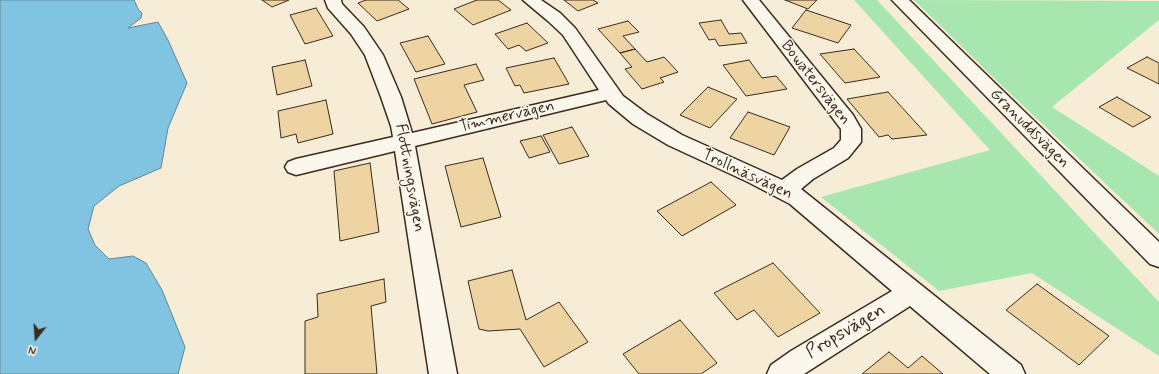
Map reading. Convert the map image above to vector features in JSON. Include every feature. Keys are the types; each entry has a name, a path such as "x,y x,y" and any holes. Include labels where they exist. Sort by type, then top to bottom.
{"street":[{"name":"Flottningsvägen","path":"333,0 334,5 358,32 374,55 401,126 443,374"},
{"name":"Trollnäsvägen","path":"531,0 554,17 569,32 616,100 640,119 670,137 786,190 1011,374"},
{"name":"Bowatersvägen","path":"751,0 774,31 846,120 851,129 851,142 841,153 805,174 786,190"},
{"name":"Granuddsvägen","path":"900,0 1159,257"},
{"name":"Timmervägen","path":"296,167 403,140 611,93"},
{"name":"Propsvägen","path":"781,374 801,360 912,292"}],"green space":[{"path":"854,0 877,0 1159,302 1159,356 1032,273 939,291 821,197 990,150"},
{"path":"914,0 1159,1 1159,20 1052,107 1159,176 1159,234 998,82"}],"water":[{"path":"0,0 134,0 138,9 142,13 141,18 128,28 158,22 168,40 187,83 168,128 161,168 119,186 94,206 88,229 95,245 109,259 133,256 146,263 162,290 185,347 178,374 0,374"}],"building":[{"path":"262,0 289,0 272,7"},
{"path":"366,0 398,0 409,9 377,21 358,3"},
{"path":"477,0 498,0 511,10 473,25 454,9"},
{"path":"564,0 593,0 598,3 578,11"},
{"path":"785,0 817,0 808,9"},
{"path":"316,8 333,36 305,44 290,15"},
{"path":"806,10 851,25 838,43 792,28"},
{"path":"721,20 729,34 741,33 747,43 719,46 715,39 709,40 699,23"},
{"path":"628,21 639,32 623,36 635,49 620,53 598,29"},
{"path":"527,23 548,43 526,51 519,45 508,49 495,34"},
{"path":"428,36 445,64 416,72 400,43"},
{"path":"635,49 647,62 664,57 678,72 660,78 664,82 642,89 625,69 632,67 620,53"},
{"path":"854,49 880,77 845,83 820,54"},
{"path":"1147,57 1159,63 1159,84 1127,68"},
{"path":"554,58 569,84 524,93 520,85 515,86 506,68"},
{"path":"305,60 312,86 277,95 272,67"},
{"path":"749,60 762,78 776,76 787,89 746,96 723,65"},
{"path":"476,64 484,80 464,85 477,112 432,124 414,79"},
{"path":"708,87 737,99 710,128 680,115"},
{"path":"888,92 927,135 892,139 888,135 879,137 847,99"},
{"path":"1117,97 1151,117 1133,127 1099,107"},
{"path":"326,100 333,134 298,143 296,134 281,138 278,111"},
{"path":"748,112 790,127 774,155 730,138"},
{"path":"572,127 589,156 559,164 543,135"},
{"path":"541,136 550,152 529,158 520,141"},
{"path":"483,158 501,217 461,227 445,166"},
{"path":"370,163 379,232 340,241 334,171"},
{"path":"711,182 736,205 682,236 657,211"},
{"path":"773,263 820,313 778,337 754,310 737,320 714,293"},
{"path":"512,270 526,320 559,302 588,342 544,367 520,329 488,331 479,329 468,281"},
{"path":"384,279 386,302 371,306 377,374 305,374 305,321 318,317 317,294"},
{"path":"1037,284 1109,336 1079,365 1006,310"},
{"path":"680,320 717,363 701,374 639,374 623,354"},
{"path":"889,352 908,368 922,356 943,374 862,374"}]}
